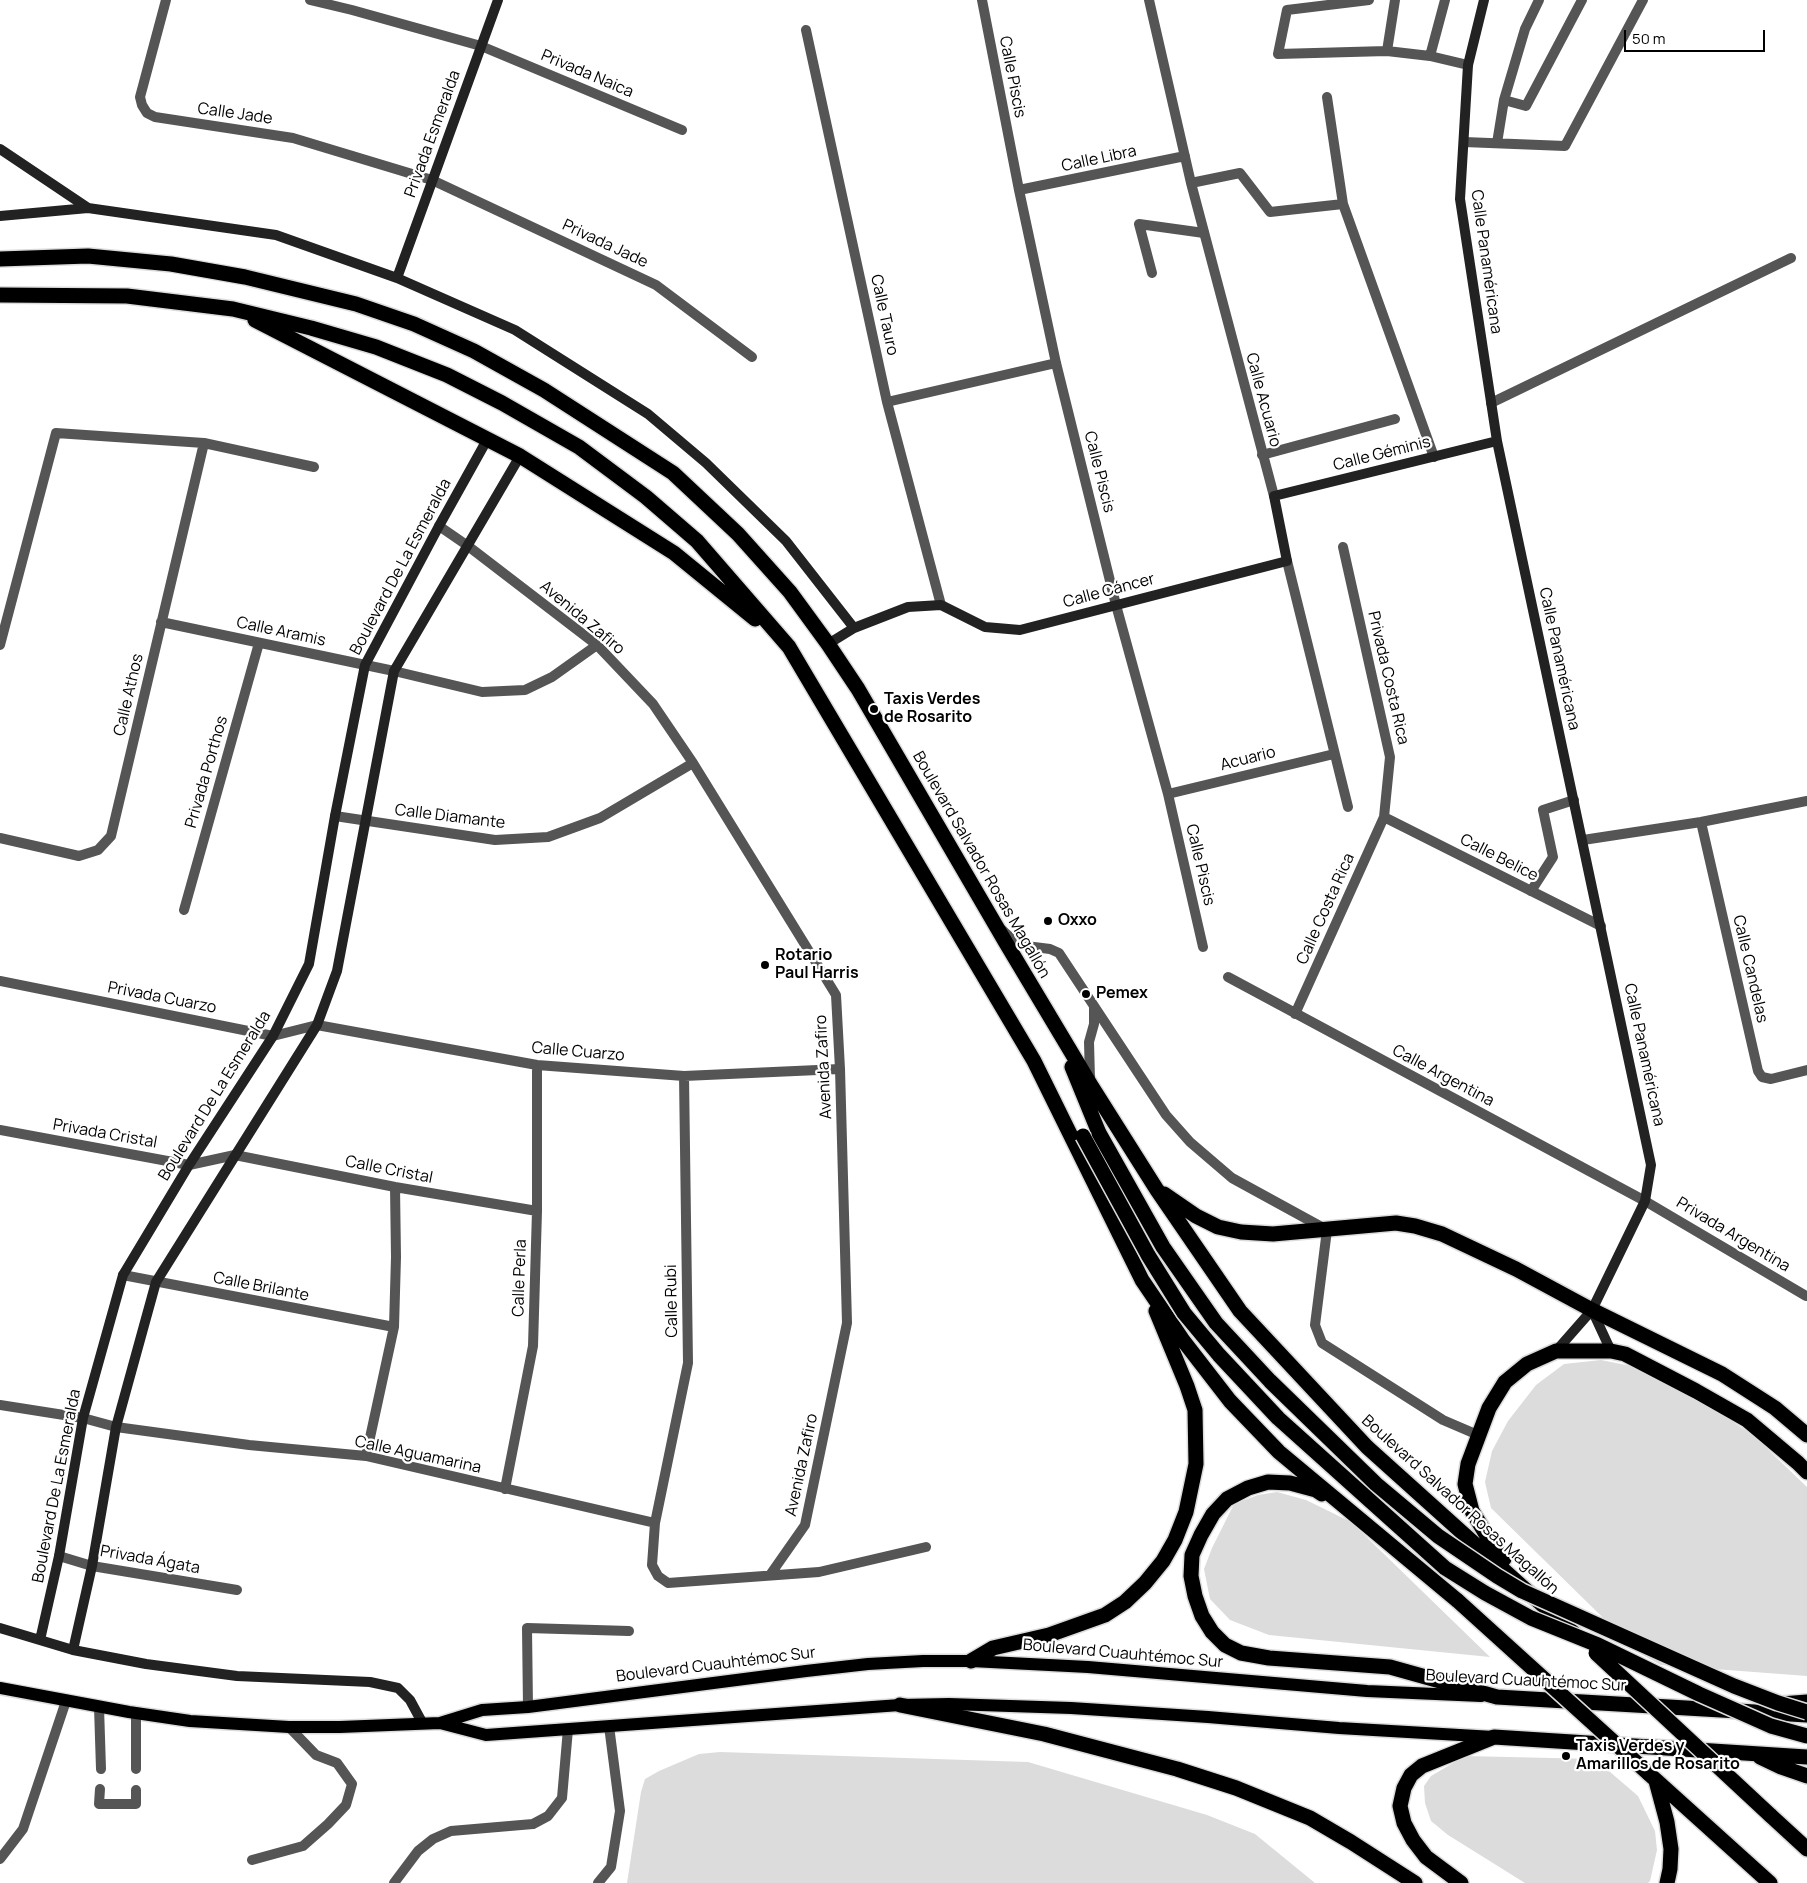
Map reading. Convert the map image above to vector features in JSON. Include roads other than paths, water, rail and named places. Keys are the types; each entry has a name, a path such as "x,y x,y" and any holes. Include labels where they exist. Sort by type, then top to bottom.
{"highway":[{"name":"Boulevard Salvador Rosas Magallón","path":"0,259 88,256 171,264 245,277 356,304 414,324 474,351 544,390 672,473 738,534 790,592 828,644 858,689 1092,1087 1157,1190 1240,1311 1360,1440 1543,1604 1807,1849"},
{"path":"0,295 127,296 233,309 311,328 376,347 447,375 502,403 579,447 646,497 697,541 789,646 1034,1061 1142,1280 1187,1386 1195,1410 1196,1464 1186,1512 1175,1540 1163,1561 1145,1583 1125,1602 1105,1615 1049,1634 992,1648 971,1661"},
{"path":"233,309 520,456 674,553 789,646"},
{"path":"1062,1037 1079,1086 1099,1133 1163,1247 1216,1323 1270,1381 1376,1484 1438,1536 1522,1591 1734,1686 1807,1713"},
{"path":"1034,1061 1060,1096 1148,1255 1184,1313 1219,1356 1278,1418 1445,1568 1485,1593 1531,1618 1598,1645 1699,1694 1771,1726 1807,1736"},
{"path":"1157,1190 1196,1216 1218,1227 1241,1232 1273,1234 1396,1223 1442,1234 1516,1269 1592,1310 1722,1374 1775,1408 1807,1435"},
{"path":"1142,1280 1182,1339 1230,1400 1279,1452 1458,1601 1770,1883"},
{"path":"1543,1604 1495,1549 1472,1511 1465,1484 1468,1464 1489,1408 1506,1382 1527,1364 1556,1351 1612,1351 1625,1354 1662,1372 1747,1420 1807,1472"},
{"path":"1357,1517 1316,1490 1290,1483 1268,1482 1248,1488 1227,1499 1213,1514 1192,1555 1191,1576 1195,1596 1202,1616 1212,1632 1225,1645 1241,1653 1269,1658 1390,1667 1497,1697"},
{"name":"Boulevard Cuauhtémoc Sur","path":"1497,1697 1807,1713"},
{"path":"1727,1709 1807,1702"},
{"path":"900,1705 1044,1734 1177,1769 1236,1788 1310,1818 1415,1883"},
{"path":"1461,1883 1426,1857 1413,1840 1404,1823 1400,1806 1404,1788 1411,1775 1422,1766 1494,1737"},
{"name":"Boulevard Cuauhtémoc Sur","path":"1494,1737 1807,1757"},
{"path":"1752,1753 1781,1767 1807,1776"},
{"path":"1652,1777 1667,1822 1671,1849 1667,1883"}],"main road":[{"name":"Boulevard Cuauhtémoc Sur","path":"0,1688 99,1707 190,1721 289,1727 440,1723 482,1710 528,1707 868,1664 971,1661 1088,1667 1366,1691 1497,1697"},
{"name":"Boulevard Cuauhtémoc Sur","path":"440,1723 486,1735 900,1705 1011,1705 1494,1737"}],"street":[{"name":"Calle Jade","path":"166,0 140,97 147,113 155,117 293,138 432,180"},
{"name":"Privada Naica","path":"310,0 481,46 682,130"},
{"name":"Privada Esmeralda","path":"397,278 498,0"},
{"name":"Calle Piscis","path":"982,0 1019,190 1056,362 1116,605 1168,794 1203,948"},
{"name":"Calle Acuario","path":"1149,0 1191,183 1274,496 1287,560 1348,807"},
{"path":"1369,0 1287,10 1278,54 1387,51 1430,56 1468,64"},
{"path":"1387,51 1394,0"},
{"path":"1430,56 1445,0"},
{"name":"Calle Panaméricana","path":"1484,0 1468,64 1460,199 1496,441 1583,840 1651,1165 1645,1201 1592,1310 1556,1351"},
{"path":"1497,143 1504,100 1525,30 1539,0"},
{"path":"1504,100 1526,106 1582,0"},
{"path":"1464,142 1565,146 1642,0"},
{"name":"Calle Tauro","path":"806,30 887,402 941,605"},
{"path":"1327,97 1343,204 1434,457"},
{"path":"0,149 88,208"},
{"name":"Calle Libra","path":"1019,190 1185,156"},
{"path":"1191,183 1240,174 1270,212 1343,204"},
{"name":"Privada Jade","path":"432,180 656,285 752,357"},
{"path":"0,216 88,208 276,235 397,278 516,330 648,414 706,463 779,534 817,579 854,628"},
{"path":"1152,273 1138,224 1204,233"},
{"path":"1491,402 1791,258"},
{"path":"887,402 1056,362"},
{"path":"1262,455 1395,419"},
{"path":"0,645 56,433 204,443 314,467"},
{"name":"Boulevard De La Esmeralda","path":"40,1640 59,1556 83,1418 123,1275 188,1165 273,1036 309,964 335,816 365,666 488,438"},
{"name":"Calle Géminis","path":"1274,496 1496,441"},
{"name":"Calle Athos","path":"0,838 78,856 98,850 111,836 204,443"},
{"path":"73,1650 92,1566 116,1427 156,1282 317,1025 337,971 394,671 520,456"},
{"name":"Avenida Zafiro","path":"439,526 597,645 653,704 693,763 836,996 840,1069 847,1323 805,1525 770,1575"},
{"name":"Privada Costa Rica","path":"1343,547 1390,757 1384,817"},
{"name":"Calle Cáncer","path":"941,605 985,627 1020,630 1287,560"},
{"path":"828,644 854,628 908,607 941,605"},
{"name":"Calle Aramis","path":"161,622 394,671 482,692 525,690 552,677 597,645"},
{"name":"Privada Porthos","path":"184,910 259,643"},
{"name":"Acuario","path":"1168,794 1334,754"},
{"name":"Calle Diamante","path":"335,816 495,840 548,836 600,818 693,763"},
{"path":"1531,891 1553,858 1543,810 1574,800"},
{"path":"1583,840 1701,822 1807,801"},
{"name":"Calle Belice","path":"1384,817 1601,926"},
{"name":"Calle Costa Rica","path":"1295,1014 1384,817"},
{"name":"Calle Candelas","path":"1701,822 1758,1071 1762,1077 1771,1079 1807,1070"},
{"path":"994,923 1012,939 1026,946 1059,953 1166,1115 1190,1142 1232,1178 1326,1230 1316,1325 1322,1343 1443,1420 1478,1435"},
{"name":"Calle Argentina","path":"1228,977 1645,1201"},
{"name":"Privada Cuarzo","path":"0,981 273,1036 317,1025"},
{"path":"1092,1087 1089,1073 1089,1042 1094,1024 1094,1008"},
{"name":"Calle Cuarzo","path":"317,1025 536,1065 684,1076 840,1069"},
{"name":"Calle Perla","path":"505,1489 533,1346 537,1211 536,1065"},
{"name":"Calle Rubi","path":"655,1523 688,1363 684,1076"},
{"name":"Privada Cristal","path":"0,1130 188,1165 235,1155"},
{"name":"Calle Cristal","path":"235,1155 395,1187 537,1211"},
{"path":"366,1456 394,1327 395,1187"},
{"name":"Privada Argentina","path":"1645,1201 1806,1296"},
{"name":"Calle Brilante","path":"123,1275 394,1327"},
{"path":"1592,1310 1612,1351"},
{"name":"Calle Aguamarina","path":"0,1405 83,1418 116,1427 249,1445 366,1456 655,1523"},
{"path":"655,1523 652,1565 658,1576 668,1583 819,1572 926,1547"},
{"name":"Privada Ágata","path":"59,1556 92,1566 237,1590"},
{"path":"0,1628 73,1650 146,1664 237,1676 370,1682 398,1688 410,1700 423,1724"},
{"path":"528,1707 527,1628 629,1631"},
{"path":"0,1859 23,1829 66,1700"},
{"path":"99,1707 101,1769"},
{"path":"136,1713 136,1770"},
{"path":"598,1883 611,1867 620,1810 609,1726"},
{"path":"252,1860 303,1846 328,1824 346,1804 352,1784 337,1763 316,1755 289,1727"},
{"path":"394,1883 418,1851 433,1839 451,1831 533,1824 548,1816 562,1798 568,1729"},
{"path":"100,1789 100,1804 136,1804 136,1790"}],"place":[{"name":"Taxis Verdes de Rosarito","path":"874,709"},
{"name":"Oxxo","path":"1048,921"},
{"name":"Rotario Paul Harris","path":"765,965"},
{"name":"Pemex","path":"1086,994"},
{"name":"Taxis Verdes y Amarillos de Rosarito","path":"1566,1756"}]}
